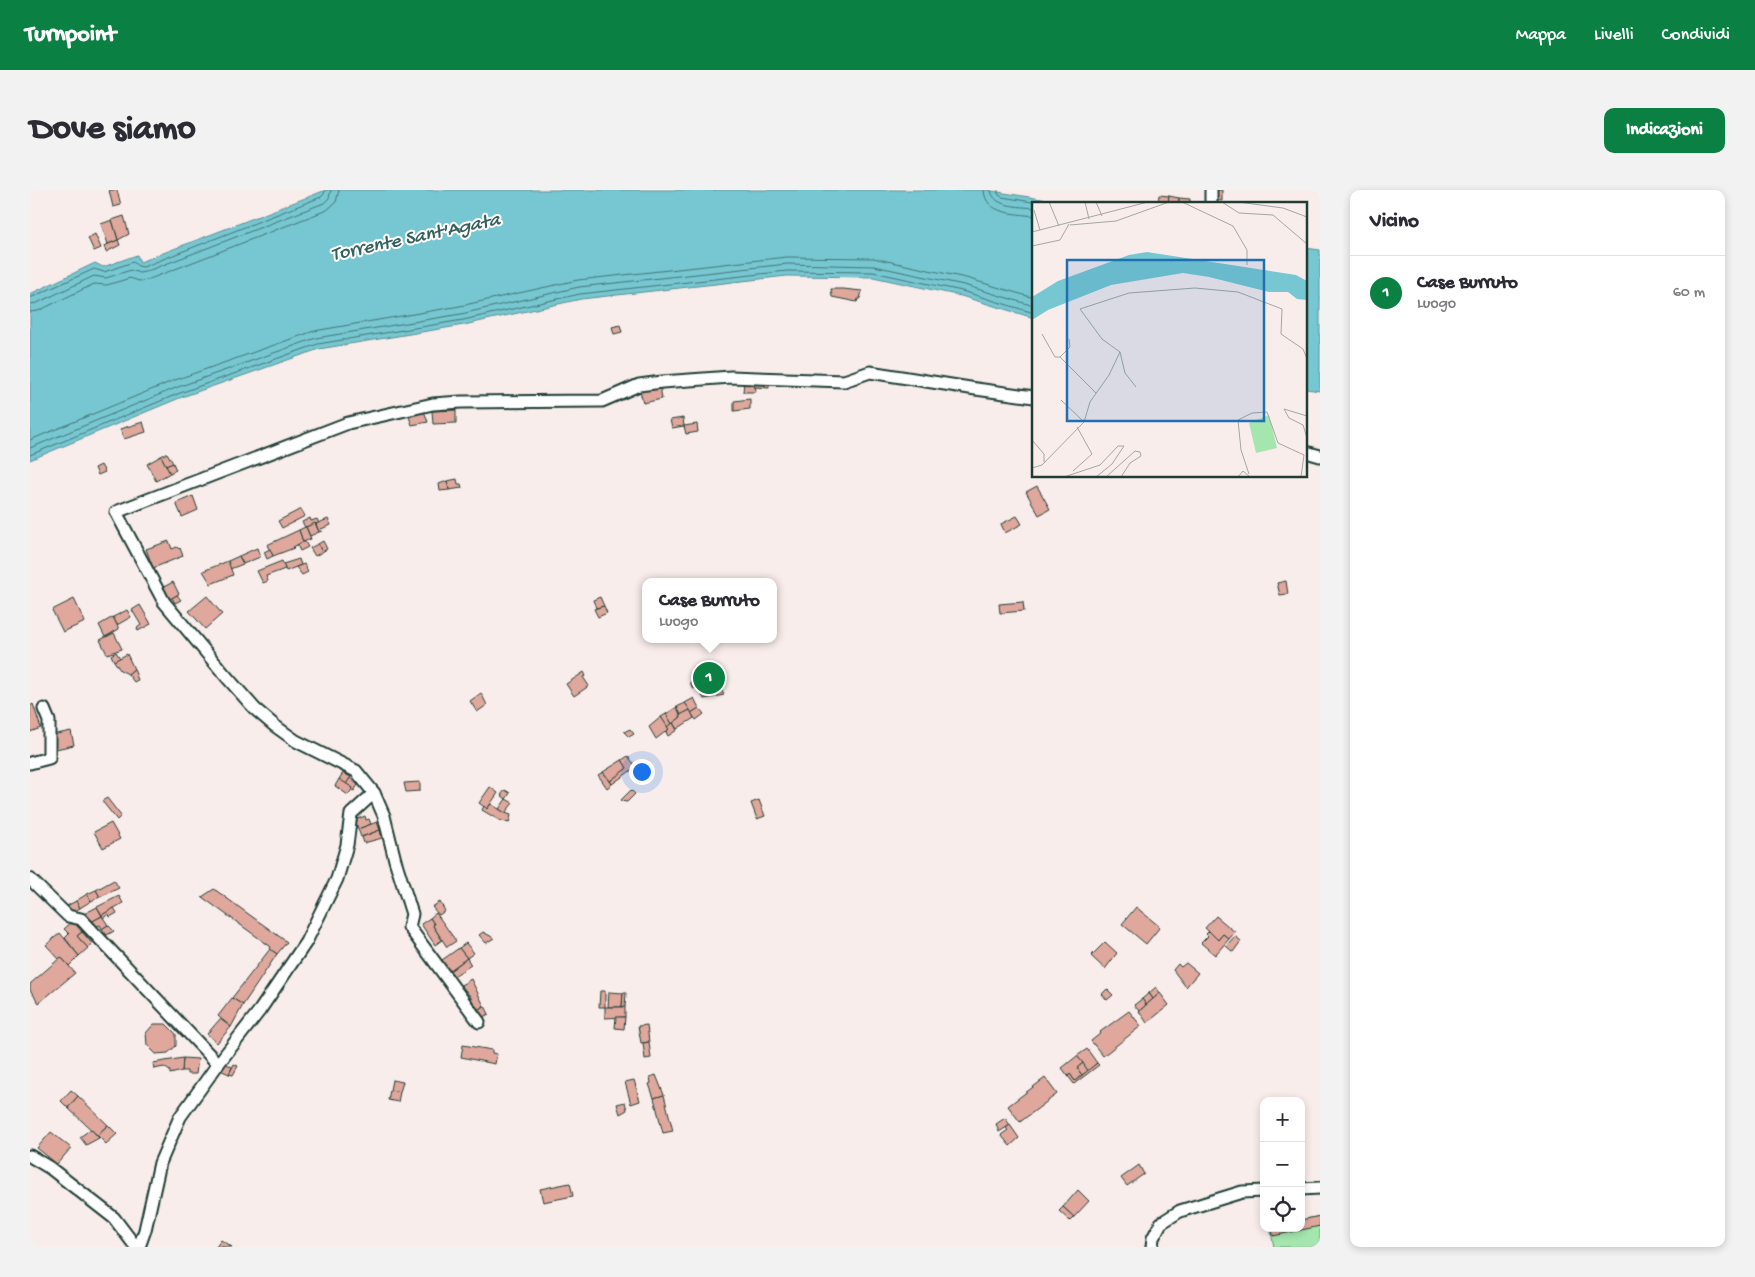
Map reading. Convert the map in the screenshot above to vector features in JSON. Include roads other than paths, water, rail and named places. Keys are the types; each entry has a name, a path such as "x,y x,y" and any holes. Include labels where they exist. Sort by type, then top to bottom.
{"street":[{"path":"479,1022 409,927 412,914 395,860 384,816 374,793 356,771 296,740 255,709 164,602 116,512 348,423 433,404 461,402 602,401 639,385 662,382 731,377 844,381 870,372 1032,396"},
{"path":"30,763 49,758 49,722 44,709"},
{"path":"30,1156 50,1168 114,1218 138,1247 145,1230 160,1163 180,1118 218,1064 260,1010 306,942 337,879 347,845 351,814 374,793"},
{"path":"30,879 68,916 81,920 218,1064"},
{"path":"1305,1189 1320,1188"},
{"path":"1152,1247 1153,1238 1161,1223 1180,1210 1242,1192 1260,1191"}],"water":[{"name":"Torrente Sant'Agata","path":"326,190 986,190 1060,202 1032,202 1032,317 961,296 873,277 787,276 581,299 464,325 319,349 182,397 30,460 30,294 95,263 103,267 137,255 140,262"},
{"path":"1308,248 1320,250 1320,391 1308,389"}],"place":[{"name":"Case Burruto","path":"709,678"}]}
